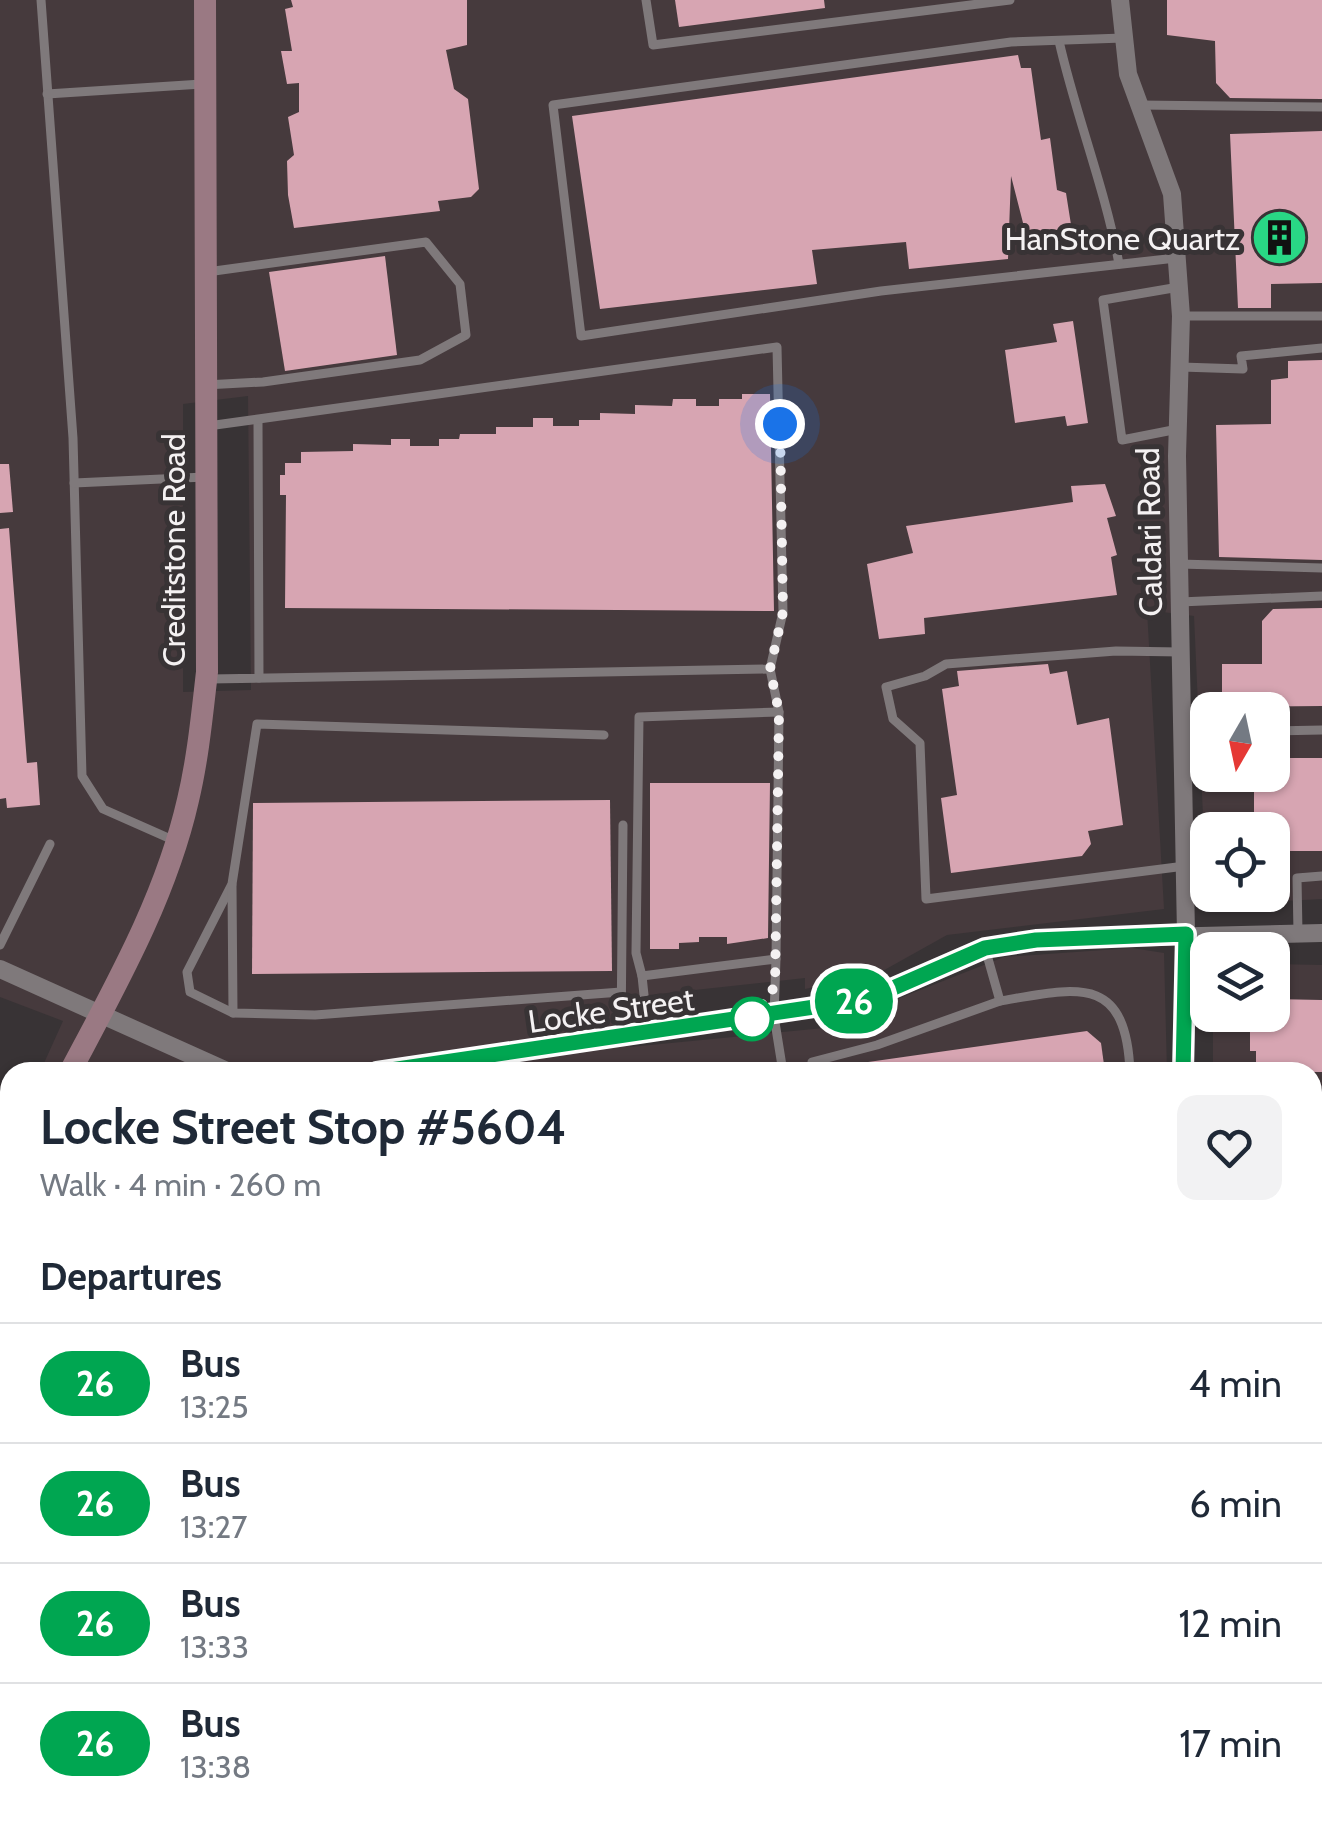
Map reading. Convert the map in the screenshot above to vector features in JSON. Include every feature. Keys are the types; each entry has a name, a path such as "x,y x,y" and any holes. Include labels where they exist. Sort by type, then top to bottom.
{"street":[{"name":"Creditstone Road","path":"75,1062 159,893 198,750 206,680 205,0"},
{"name":"Caldari Road","path":"1120,0 1128,74 1172,194 1181,316 1178,429 1186,934 1182,1062"},
{"name":"Locke Street","path":"449,1062 868,999 985,948 1036,940 1322,933"},
{"path":"0,969 99,1017 206,1062"}],"lane":[{"path":"41,0 74,483 82,776 102,810 176,842"},
{"path":"646,0 653,45 1010,0"},
{"path":"1123,38 973,46 553,105 582,336 881,291 1176,258"},
{"path":"1059,40 1070,91 1108,204 1119,264"},
{"path":"47,94 205,84"},
{"path":"1139,105 1322,107"},
{"path":"205,272 426,242 460,284 466,335 420,360 263,382 205,385"},
{"path":"1178,287 1102,300 1122,440 1178,429"},
{"path":"1181,316 1322,316"},
{"path":"205,427 778,347 783,612 770,669 779,712 774,1016 781,1062"},
{"path":"1180,367 1244,369 1242,356 1322,348"},
{"path":"258,422 259,678"},
{"path":"74,483 205,477"},
{"path":"1180,564 1322,568"},
{"path":"1180,602 1322,596"},
{"path":"1181,652 1116,651 946,664 925,676 886,686 893,719 920,743 926,900 1185,866"},
{"path":"206,680 770,669"},
{"path":"648,1034 636,954 639,717 779,712"},
{"path":"233,1013 232,884 257,724 604,736"},
{"path":"1290,731 1322,730"},
{"path":"1183,734 1190,734"},
{"path":"621,1038 624,825"},
{"path":"0,945 50,844"},
{"path":"1298,934 1297,878 1322,876"},
{"path":"232,884 187,972 190,992 233,1013 315,1015 621,992"},
{"path":"985,948 1000,1001"},
{"path":"642,976 776,958"},
{"path":"812,1062 878,1045 1000,1001 1074,989 1109,1002 1120,1012 1129,1040 1130,1062"}],"shaded area":[{"path":"0,0 1322,0 1322,899 1290,901 1290,812 1203,812 1202,792 1290,792 1290,692 1197,692 1194,616 1147,610 1164,909 947,935 879,973 805,989 805,978 630,997 630,1047 824,1028 1004,957 1132,948 1164,953 1167,1062 45,1062 63,1021 0,997","holes":["248,396 251,690 183,692 183,404"]},
{"path":"1290,964 1322,965 1322,1062 1213,1062 1213,1032 1290,1032"}],"building":[{"path":"291,0 467,0 467,45 446,50 454,89 468,99 479,189 471,197 438,201 440,211 294,228 288,195 287,161 294,155 288,117 299,112 299,83 287,84 281,51 292,51 285,9 293,7"},
{"path":"675,0 824,0 825,8 679,27"},
{"path":"1167,0 1322,0 1322,99 1230,98 1216,83 1215,41 1167,35"},
{"path":"1018,55 1021,68 1031,68 1041,140 1050,138 1057,190 1066,193 1075,250 1031,254 1011,176 1008,259 909,269 906,242 812,250 817,284 600,309 572,116"},
{"name":"HanStone Quartz","path":"1322,131 1322,283 1271,284 1271,308 1238,308 1230,134"},
{"path":"385,256 397,355 285,371 269,272"},
{"path":"1073,321 1088,423 1067,426 1065,416 1015,423 1005,350 1057,342 1053,324"},
{"path":"1322,360 1322,560 1219,557 1216,425 1271,424 1271,380 1288,378 1288,361"},
{"path":"742,394 770,394 774,611 285,608 286,495 280,495 280,475 285,475 285,463 301,463 301,452 353,451 353,444 391,445 391,439 410,439 410,446 439,446 439,439 459,439 460,434 496,434 496,427 533,427 533,418 553,418 553,426 579,426 579,420 600,420 600,413 635,414 635,405 672,406 673,399 696,399 696,406 719,406 719,399 742,399"},
{"path":"0,464 9,464 13,512 0,513"},
{"path":"1105,484 1116,516 1107,518 1117,555 1111,557 1117,595 924,618 925,634 879,639 867,564 913,553 906,526 1073,502 1071,486"},
{"path":"9,528 27,763 37,762 40,805 7,808 6,798 0,799 0,529"},
{"path":"1322,608 1322,706 1290,706 1290,692 1222,692 1222,664 1262,664 1262,621 1273,609"},
{"path":"1048,664 1050,674 1067,671 1077,725 1109,718 1123,825 1088,831 1091,844 1082,856 951,873 941,798 957,795 942,689 959,686 957,671"},
{"path":"1290,758 1322,758 1322,851 1290,851 1290,812 1254,812 1254,792 1290,792"},
{"path":"650,783 770,783 768,938 727,944 727,937 699,937 699,942 679,943 679,949 650,949"},
{"path":"610,800 612,971 252,974 253,803"},
{"path":"1290,999 1322,1000 1322,1062 1256,1062 1256,1051 1250,1051 1250,1032 1290,1032"},
{"path":"1087,1031 1101,1043 1104,1062 868,1062"}],"bus line":[{"name":"26","path":"466,1062 868,999 985,948 1036,940 1186,934 1183,1062"}],"place":[{"name":"HanStone Quartz","path":"1279,238"}],"route":[{"path":"752,1019 775,986 780,891 779,712 770,669 783,612 780,424"}]}
